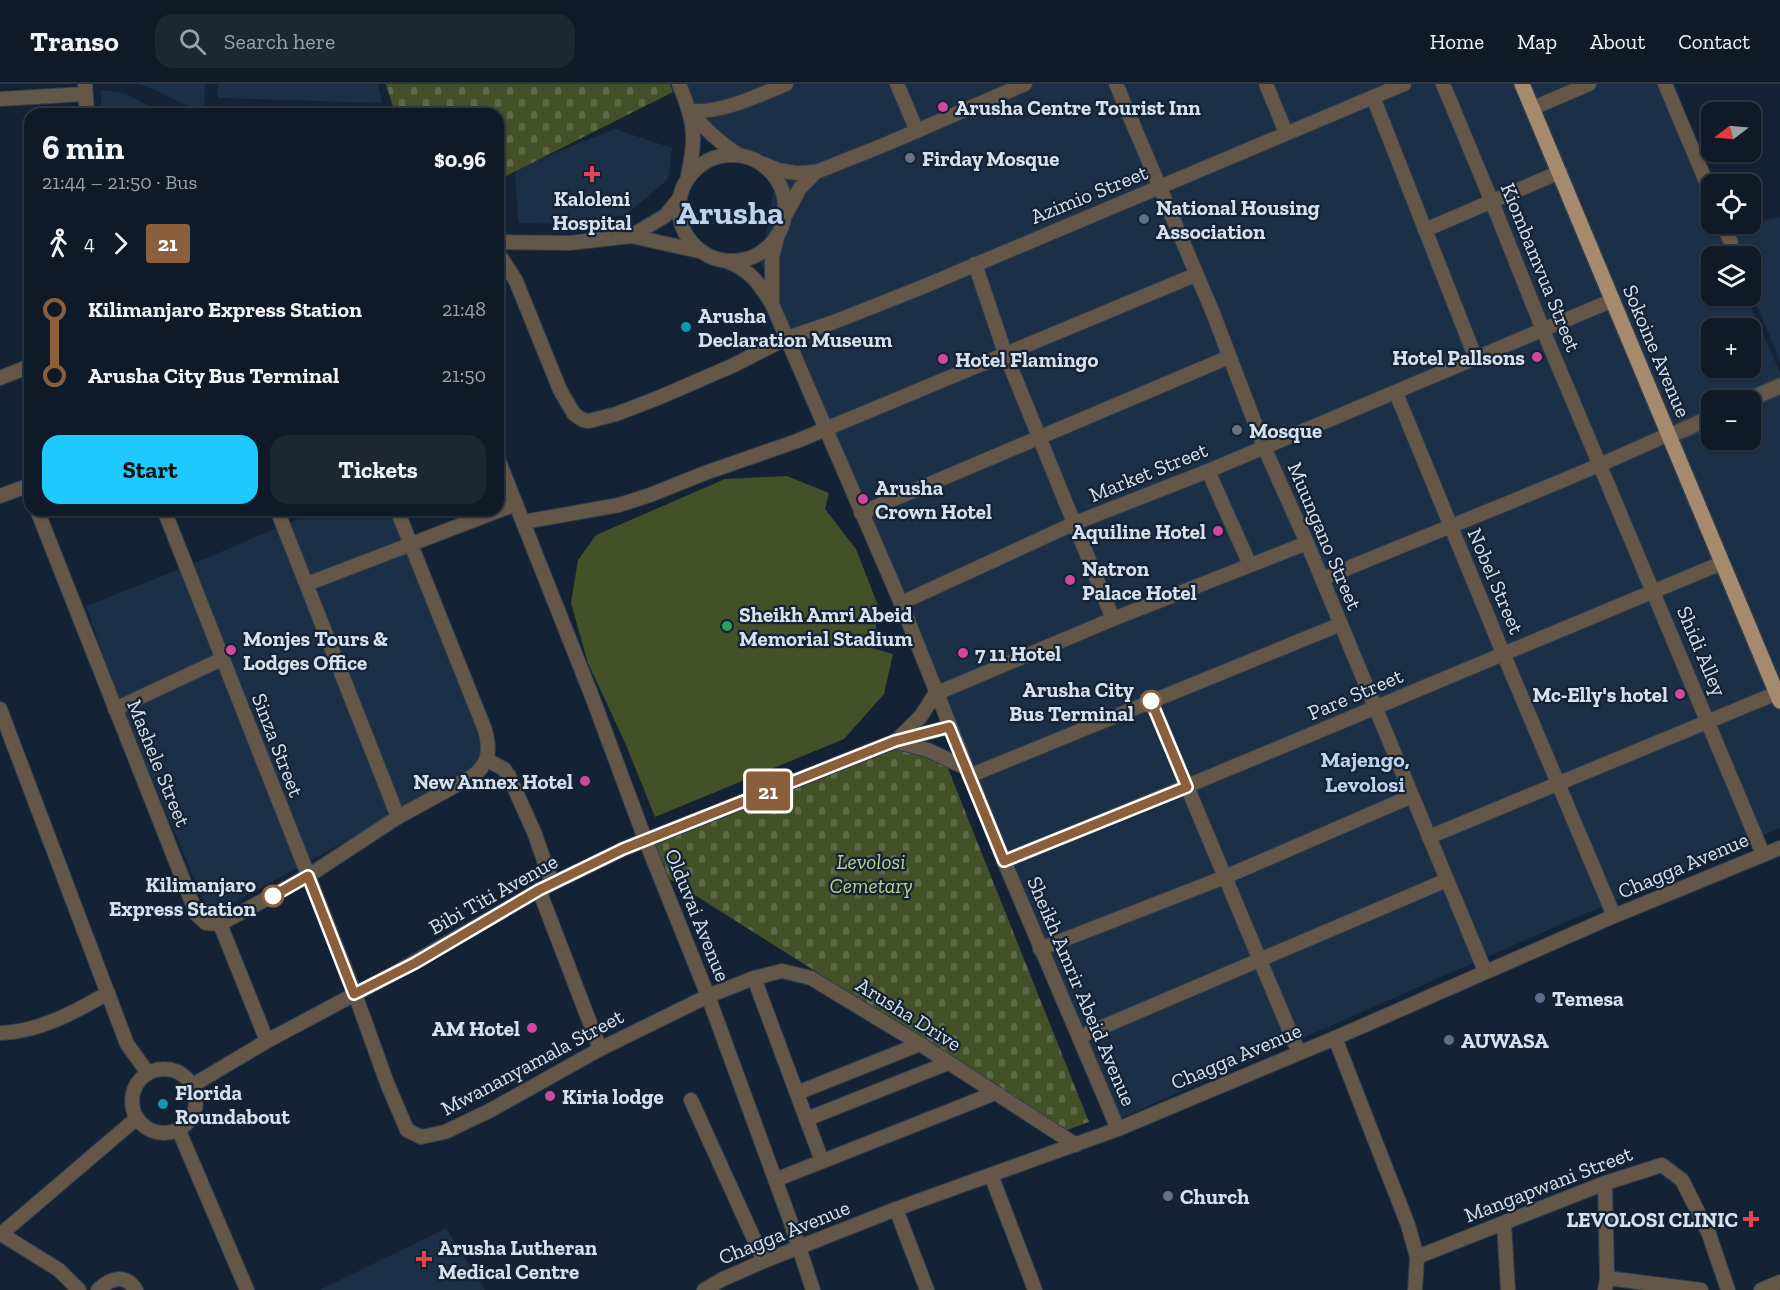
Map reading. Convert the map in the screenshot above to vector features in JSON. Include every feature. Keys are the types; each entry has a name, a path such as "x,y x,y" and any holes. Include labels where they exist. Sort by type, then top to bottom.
{"main road":[{"name":"Sokoine Avenue","path":"1522,84 1778,697"}],"street":[{"path":"632,236 665,216 679,199 688,177 693,156 694,133 690,111 679,84"},
{"path":"690,111 704,112 723,107 786,84"},
{"path":"897,84 917,131"},
{"path":"690,111 720,143 738,154 778,170 796,173 816,172 1025,84"},
{"name":"Muungano Street","path":"1116,84 1264,447 1341,624 1485,971"},
{"path":"1266,84 1286,133"},
{"name":"Azimio Street","path":"504,268 516,281 560,390 574,414 589,421 616,414 658,398 734,365 787,338 844,318 1159,189 1404,84"},
{"name":"Kiombamvua Street","path":"1443,84 1543,330 1601,465"},
{"path":"1533,108 1588,84"},
{"path":"1665,84 1703,174"},
{"path":"0,99 85,89 87,108"},
{"path":"1373,97 1476,359"},
{"path":"688,177 697,167 710,159 738,154"},
{"path":"761,163 773,175 782,190 785,207 783,224"},
{"path":"772,304 772,257 777,237 790,205 801,188 816,172"},
{"path":"1425,230 1560,172"},
{"path":"679,199 679,217 685,233 699,251"},
{"path":"1727,234 1731,243"},
{"path":"504,242 570,243 632,236 699,251 742,268 760,283 772,304"},
{"path":"727,261 742,261 756,256 768,248 777,237"},
{"path":"975,264 1005,353 1113,619"},
{"path":"523,522 619,505 640,499 797,441 1195,275"},
{"name":"Market Street","path":"901,603 1075,524 1396,393 1613,300"},
{"name":"Sheikh Amrir Abeid Avenue","path":"772,304 901,603 935,694 1040,949 1118,1129"},
{"path":"861,513 1229,357"},
{"path":"0,378 24,368"},
{"path":"1761,394 1780,386"},
{"name":"Nobel Street","path":"1396,393 1614,916"},
{"path":"1322,579 1701,422"},
{"name":"Shidi Alley","path":"1601,465 1763,854"},
{"path":"1208,471 1250,565"},
{"name":"Olduvai Avenue","path":"504,474 708,996 813,1290"},
{"path":"0,496 24,489"},
{"path":"504,509 516,504"},
{"name":"Mashele Street","path":"39,516 197,915 206,923 220,924"},
{"name":"Sinza Street","path":"166,516 354,994"},
{"path":"279,516 398,817"},
{"path":"267,1041 220,924 308,876 398,817 473,776 481,770 487,760 489,747 485,730 399,516"},
{"path":"307,584 484,516"},
{"path":"895,741 921,716 935,694 1113,619 1306,543"},
{"name":"Pare Street","path":"1004,861 1375,709 1503,653 1722,563"},
{"path":"895,741 928,750 968,772 1341,624"},
{"path":"115,709 222,659"},
{"path":"1429,837 1709,722 1778,697"},
{"path":"1151,701 1299,1053"},
{"path":"0,709 128,1044 148,1073"},
{"name":"Bibi Titi Avenue","path":"193,1085 267,1041 419,960 552,883 645,839 895,741 949,727"},
{"path":"487,760 504,769 509,776 534,832 552,883"},
{"path":"1040,949 1225,877 1412,796"},
{"name":"Chagga Avenue","path":"704,1290 764,1261 896,1209 1118,1129 1335,1038 1614,916 1780,848"},
{"path":"1079,1037 1259,958 1447,880"},
{"path":"539,890 600,1048"},
{"name":"Arusha Drive","path":"708,996 754,978 782,971 811,978 920,1044 1076,1146"},
{"path":"754,978 822,1161"},
{"path":"0,1033 24,1030 49,1023 108,993"},
{"name":"Mwananyamala Street","path":"354,994 407,1130 421,1137 445,1132 491,1110 600,1048 708,996"},
{"path":"1335,1038 1408,1225 1417,1257 1415,1290"},
{"path":"797,1093 920,1044"},
{"path":"807,1119 948,1063"},
{"path":"156,1070 173,1070 188,1078 193,1085 197,1106 194,1116 179,1131 160,1134 143,1126 137,1118 132,1106 133,1093 138,1082 148,1073 156,1070"},
{"path":"775,1180 995,1093"},
{"path":"691,1100 764,1261"},
{"path":"79,1290 59,1270 1,1234 137,1118"},
{"path":"179,1131 247,1290"},
{"name":"Mangapwani Street","path":"1417,1257 1605,1183 1662,1166 1682,1180 1709,1234 1728,1290"},
{"path":"991,1175 1035,1290"},
{"path":"1605,1183 1606,1284 1701,1290"},
{"path":"896,1209 927,1290"},
{"path":"1504,1223 1508,1290"},
{"path":"98,1290 108,1281 119,1278 135,1290"},
{"path":"1761,1290 1780,1281"}],"shaded area":[{"path":"139,84 205,84 204,108 192,108"},
{"path":"218,84 378,84 382,103 218,98"},
{"path":"683,84 1662,84 1701,183 1701,234 1721,234 1726,246 1701,246 1701,306 1750,306 1756,318 1701,318 1701,378 1761,378 1761,330 1780,372 1780,828 1121,1118 761,264 775,182 692,108"},
{"path":"101,90 125,93 152,108 101,108"},
{"name":"Kaloleni Hospital","path":"615,129 672,148 668,179 626,215 568,224 518,223 515,169"},
{"path":"1780,217 1780,362 1757,306 1761,306 1761,246 1733,246 1728,234 1761,234 1761,222"},
{"path":"304,516 399,516 496,758 210,916 119,701 86,606 183,568"},
{"name":"Arusha Lutheran Medical Centre","path":"446,1228 485,1290 320,1290"}],"green space":[{"path":"386,84 670,84 673,92 504,177 504,108 393,108"},
{"name":"Sheikh Amri Abeid Memorial Stadium","path":"787,476 829,493 825,509 856,549 877,603 875,649 893,654 884,694 844,739 655,817 626,745 588,663 571,603 578,560 596,535 725,479"},
{"name":"Levolosi Cemetary","path":"894,741 947,766 1089,1122 1067,1130 652,868 644,848"}],"bus line":[{"name":"21","path":"273,896 308,876 354,994 415,963 565,876 645,839 895,741 949,727 1004,861 1187,787 1151,701"}],"place":[{"name":"Arusha Centre Tourist Inn","path":"943,107"},
{"name":"Firday Mosque","path":"910,158"},
{"name":"Kaloleni Hospital","path":"592,174"},
{"name":"National Housing Association","path":"1144,219"},
{"name":"Arusha Declaration Museum","path":"686,327"},
{"name":"Hotel Pallsons","path":"1537,357"},
{"name":"Hotel Flamingo","path":"943,359"},
{"name":"Mosque","path":"1237,430"},
{"name":"Arusha Crown Hotel","path":"863,499"},
{"name":"Aquiline Hotel","path":"1218,531"},
{"name":"Natron Palace Hotel","path":"1070,580"},
{"name":"Sheikh Amri Abeid Memorial Stadium","path":"727,626"},
{"name":"Monjes Tours & Lodges Office","path":"231,650"},
{"name":"7 11 Hotel","path":"963,653"},
{"name":"Mc-Elly's hotel","path":"1680,694"},
{"name":"Arusha City Bus Terminal","path":"1151,701"},
{"name":"New Annex Hotel","path":"585,781"},
{"name":"Kilimanjaro Express Station","path":"273,896"},
{"name":"Temesa","path":"1540,998"},
{"name":"AM Hotel","path":"532,1028"},
{"name":"AUWASA","path":"1449,1040"},
{"name":"Kiria lodge","path":"550,1096"},
{"name":"Florida Roundabout","path":"163,1104"},
{"name":"Church","path":"1168,1196"},
{"name":"LEVOLOSI CLINIC","path":"1751,1219"},
{"name":"Arusha Lutheran Medical Centre","path":"424,1259"}],"district":[{"name":"Arusha","path":"730,212"},
{"name":"Majengo, Levolosi","path":"1365,772"}]}
